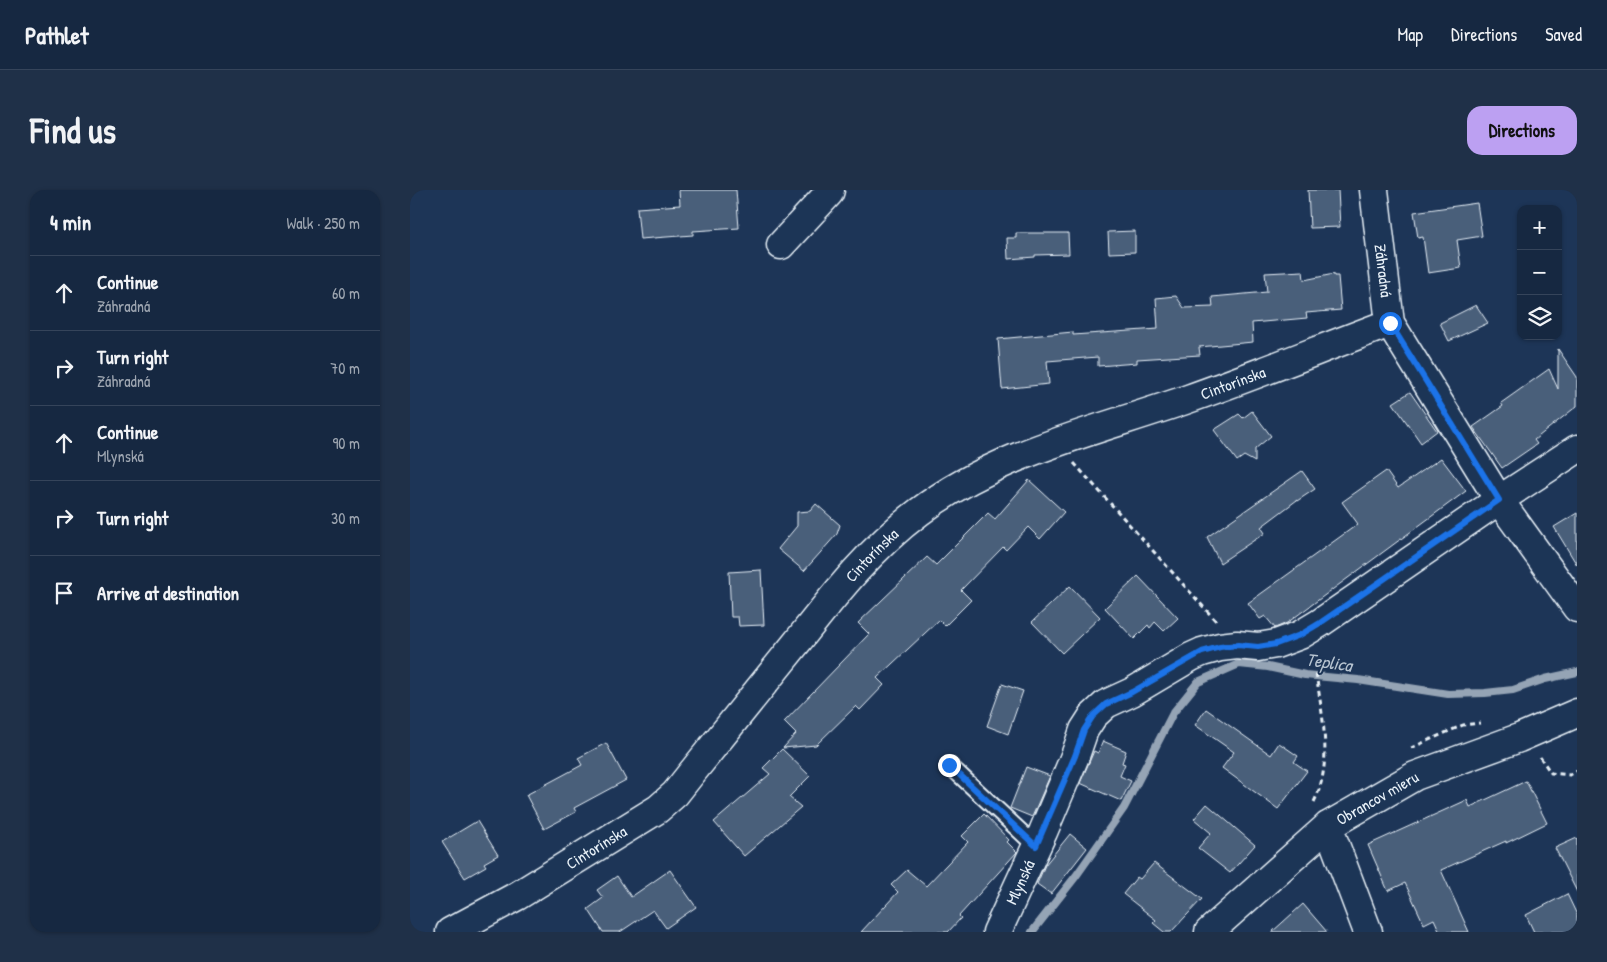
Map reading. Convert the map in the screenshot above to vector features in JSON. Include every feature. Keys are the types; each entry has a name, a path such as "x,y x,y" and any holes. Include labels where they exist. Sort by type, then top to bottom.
{"street":[{"path":"781,245 830,190"},
{"name":"Záhradná","path":"1374,190 1390,323 1499,500 1577,608"},
{"name":"Cintorínska","path":"450,932 517,896 658,809 675,794 850,576 883,542 920,511 955,488 993,468 1055,442 1188,399 1390,323"},
{"path":"1499,500 1577,449"},
{"name":"Mlynská","path":"997,932 1075,756 1084,730 1093,716 1106,704 1132,692 1191,657 1220,647 1238,645 1258,647 1276,644 1300,635 1499,500"},
{"name":"Obrancov mieru","path":"1209,932 1319,817 1416,776 1577,713"},
{"path":"1319,817 1368,932"}],"lane":[{"path":"949,765 1036,846"}],"path":[{"path":"1055,442 1238,645"},
{"path":"1315,664 1326,744 1324,777 1315,801 1319,817"},
{"path":"1532,732 1539,755 1551,773 1570,775 1577,771"}],"building":[{"path":"679,190 736,190 739,228 693,231 693,235 640,239 637,208 680,205"},
{"path":"1308,190 1338,190 1340,227 1310,228"},
{"path":"1477,203 1482,236 1457,240 1461,268 1428,273 1423,237 1418,238 1414,212"},
{"path":"1135,231 1135,252 1109,253 1108,232"},
{"path":"1016,233 1068,233 1069,254 1035,255 1035,257 1008,259 1007,238 1016,238"},
{"path":"1303,271 1304,280 1334,274 1334,276 1338,276 1341,310 1306,313 1307,318 1252,323 1253,342 1199,347 1200,355 1137,359 1137,363 1098,366 1098,357 1047,361 1049,384 1002,389 998,339 1073,332 1073,335 1158,329 1156,298 1176,296 1184,308 1213,307 1212,297 1267,292 1265,273"},
{"path":"1476,305 1488,323 1449,341 1440,323"},
{"path":"1558,349 1577,377 1577,406 1534,440 1537,444 1502,468 1473,427 1503,406 1501,403 1549,369 1558,389"},
{"path":"1410,392 1437,431 1421,443 1393,403"},
{"path":"1252,411 1271,436 1255,449 1255,462 1244,456 1237,461 1214,430 1239,414 1243,418"},
{"path":"1441,458 1466,491 1287,623 1275,628 1265,616 1260,619 1248,603 1358,524 1342,502 1386,471 1398,488"},
{"path":"1302,471 1315,489 1261,527 1265,533 1220,563 1207,537"},
{"path":"1029,480 1064,512 1040,539 1028,527 1006,550 1003,547 961,590 971,600 945,626 939,620 877,678 884,685 860,710 856,706 816,745 783,748 796,734 784,722 869,634 858,623 927,557 936,565 988,513 995,519"},
{"path":"816,504 840,525 837,534 804,571 778,549 797,526 797,512 810,511"},
{"path":"1577,513 1577,565 1554,527"},
{"path":"761,570 764,625 739,626 738,617 731,617 729,572"},
{"path":"1138,576 1178,618 1164,631 1155,622 1150,628 1148,625 1134,639 1105,608"},
{"path":"1070,586 1100,617 1062,653 1032,622"},
{"path":"1002,684 1023,691 1008,734 987,726"},
{"path":"1206,709 1271,755 1279,743 1298,756 1294,762 1307,771 1278,809 1222,768 1234,752 1195,725"},
{"path":"1103,741 1126,751 1122,763 1125,764 1120,776 1131,781 1121,801 1080,783 1094,751 1098,753"},
{"path":"606,743 626,780 574,808 576,812 544,829 526,795 582,765 578,758"},
{"path":"782,749 810,776 789,797 801,807 744,856 714,822 770,774 763,768"},
{"path":"1026,767 1050,776 1032,817 1010,808"},
{"path":"1526,781 1547,823 1506,843 1506,841 1441,870 1469,932 1440,932 1434,919 1424,924 1405,883 1388,891 1368,845 1467,800 1470,807"},
{"path":"1207,804 1255,845 1230,873 1198,848 1211,833 1194,819"},
{"path":"984,814 1009,840 1007,842 1017,852 959,916 961,918 948,932 861,932 898,892 891,885 907,870 926,886 968,842 962,836"},
{"path":"477,821 498,855 484,863 486,866 465,878 442,842"},
{"path":"1070,834 1087,848 1051,894 1037,884 1045,865"},
{"path":"1577,838 1577,892 1555,848"},
{"path":"1154,863 1202,899 1171,932 1164,932 1153,923 1156,920 1123,894 1137,877 1140,879"},
{"path":"670,870 696,907 666,928 653,910 620,932 603,932 588,909 603,898 597,890 617,876 631,897"},
{"path":"1567,894 1577,915 1577,932 1534,932 1526,915"},
{"path":"1303,904 1327,932 1272,932"}],"waterway":[{"name":"Teplica","path":"1032,932 1076,876 1124,808 1173,713 1198,682 1239,664 1268,667 1305,675 1358,680 1448,694 1513,690 1545,679 1577,672"}],"route":[{"path":"949,765 1036,846 1075,756 1084,730 1093,716 1106,704 1132,692 1202,652 1238,645 1258,647 1276,644 1300,635 1499,500 1390,323"}]}
